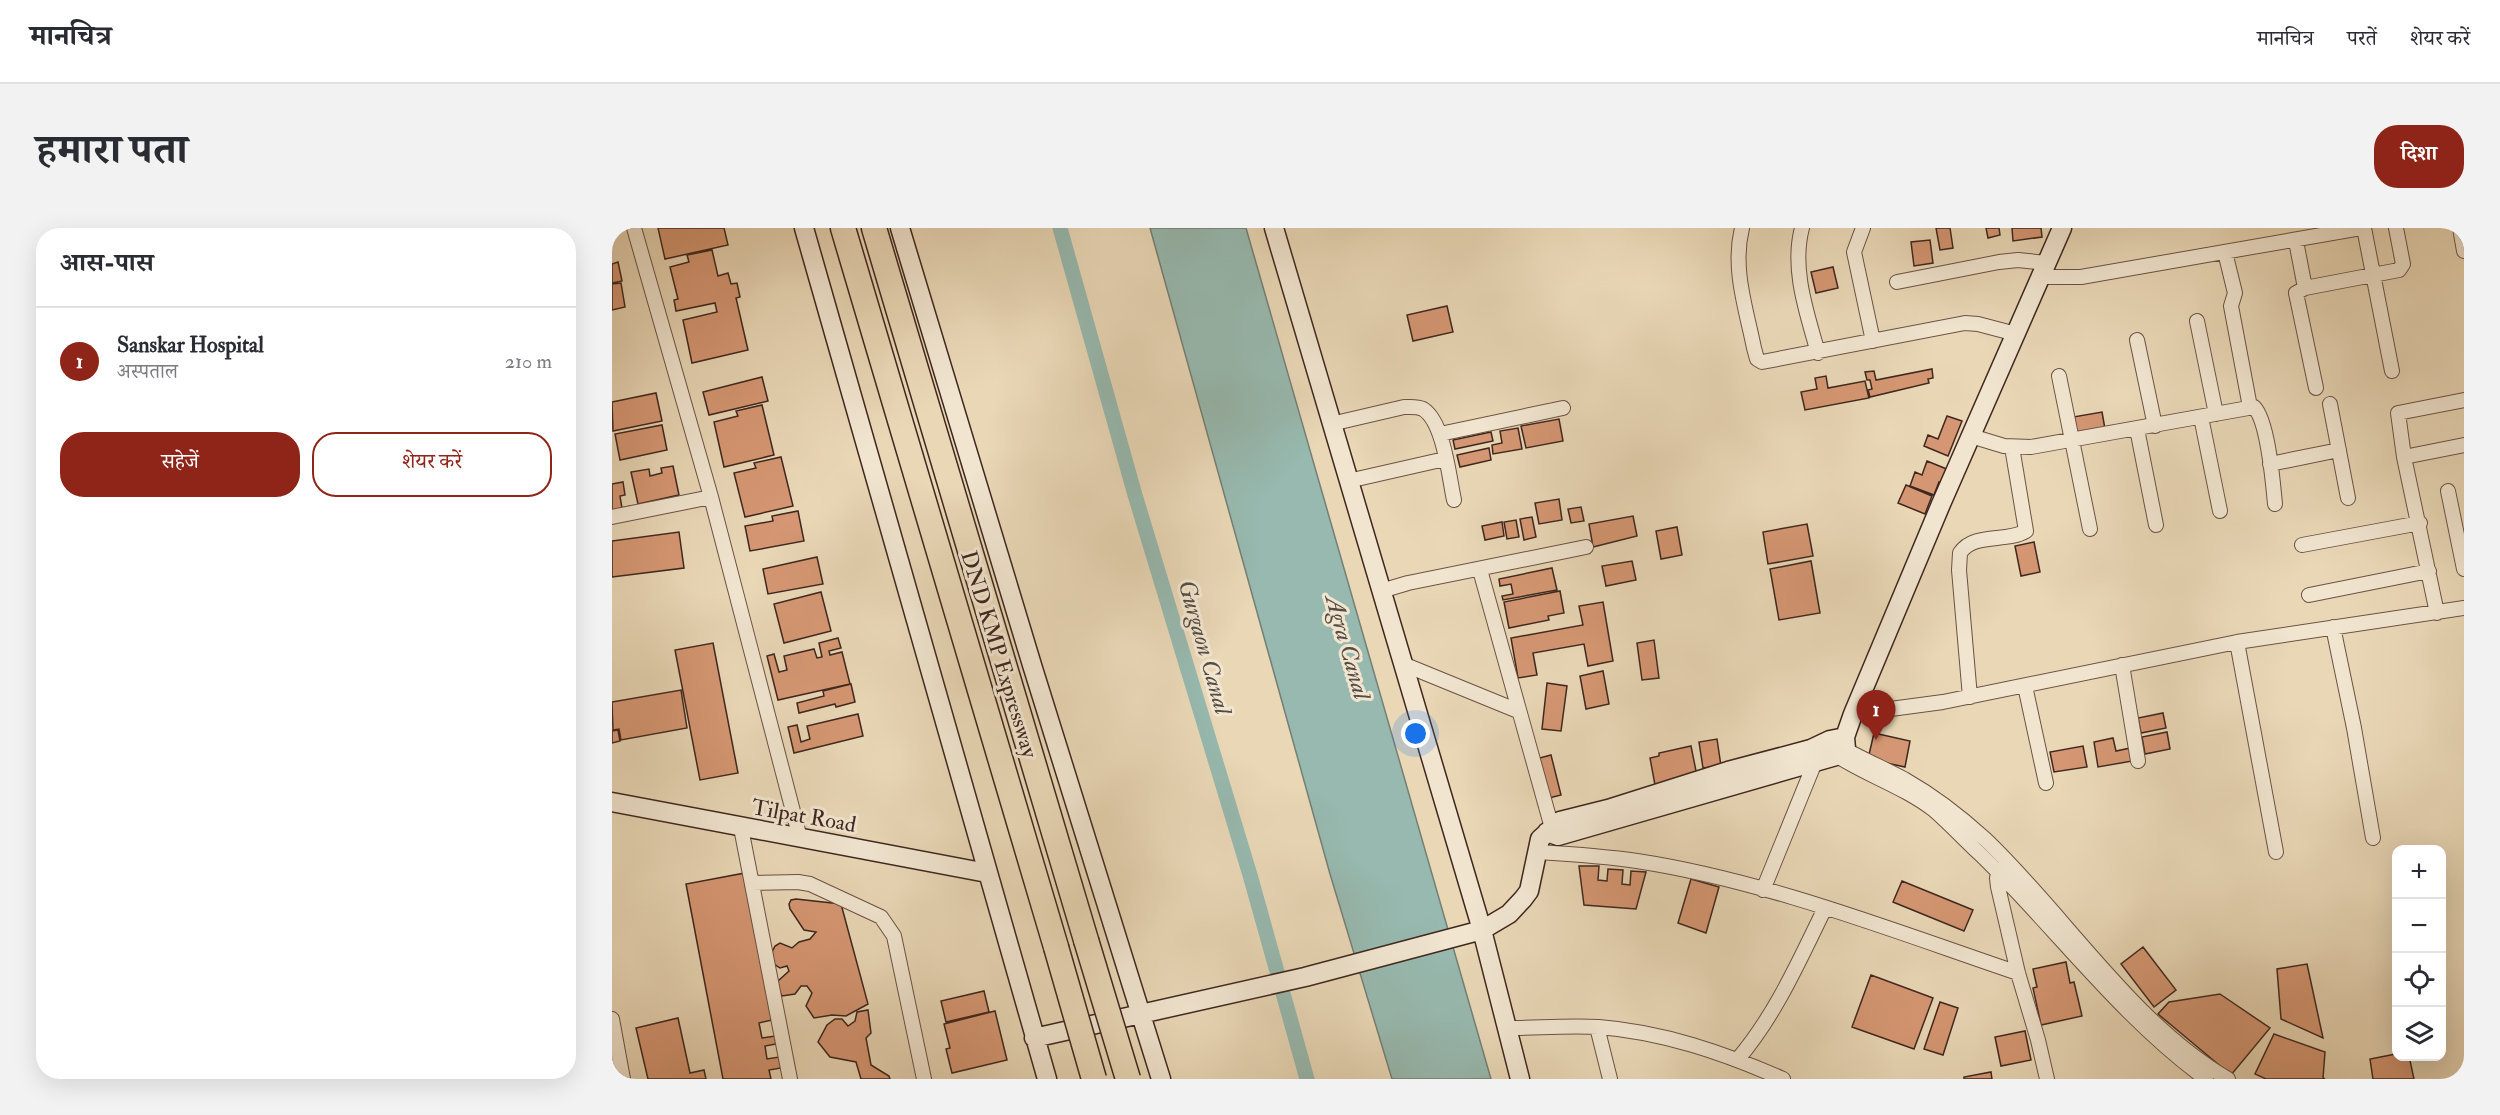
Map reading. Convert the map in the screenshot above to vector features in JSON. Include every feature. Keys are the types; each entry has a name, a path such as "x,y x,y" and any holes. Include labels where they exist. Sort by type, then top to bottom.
{"highway":[{"name":"DND KMP Expressway","path":"843,228 1094,1079"},
{"name":"DND KMP Expressway","path":"874,228 1128,1079"}],"street":[{"path":"634,228 711,497 800,838"},
{"path":"804,228 1047,1079"},
{"path":"900,228 1161,1079"},
{"path":"1274,228 1482,930 1520,1079"},
{"path":"1742,228 1737,251 1738,271 1757,359 1762,362 1965,323 2016,334"},
{"path":"1802,228 1798,274 1818,353"},
{"path":"1863,228 1854,252 1873,341"},
{"path":"1763,890 1832,748 1853,714 2062,228"},
{"path":"1897,282 2018,260 2044,270 2081,277 2363,228 2392,371"},
{"path":"2316,388 2296,293 2305,288 2399,270 2403,264 2396,228"},
{"path":"2460,228 2464,251"},
{"path":"2296,241 2305,288"},
{"path":"2225,252 2235,293 2231,306 2250,407"},
{"path":"2197,321 2216,414"},
{"path":"2137,340 2155,426"},
{"path":"2059,376 2090,529"},
{"path":"2437,613 2420,523 2404,458 2398,412 2464,400"},
{"path":"2330,404 2348,498"},
{"path":"1331,424 1392,410 1415,407 1423,409 1431,417 1440,434 1454,500"},
{"path":"1971,436 2012,447 2031,447 2250,407 2258,412 2270,464 2275,504"},
{"path":"1440,434 1563,408"},
{"path":"2201,417 2220,511"},
{"path":"2137,429 2156,525"},
{"path":"2404,458 2464,445"},
{"path":"1970,697 1959,559 1964,547 1972,542 2012,536 2026,531 2012,447"},
{"path":"2270,464 2339,450"},
{"path":"1348,481 1445,459"},
{"path":"2448,491 2464,569"},
{"path":"612,517 711,497"},
{"path":"2302,545 2420,523"},
{"path":"1381,591 1408,583 1586,547"},
{"path":"1480,570 1550,830 1558,836 1832,748 1905,780 1941,802 2148,1017 2188,1052 2228,1079"},
{"path":"2309,595 2429,571"},
{"path":"1853,714 1970,697 2237,642 2464,608"},
{"path":"2333,627 2354,728 2373,838"},
{"path":"2237,642 2276,852"},
{"path":"1403,663 1518,711"},
{"path":"2122,665 2138,762"},
{"path":"2025,686 2046,783"},
{"name":"Tilpat Road","path":"612,802 987,873"},
{"path":"741,828 790,1079"},
{"path":"1034,1038 1305,977 1482,930 1509,914 1529,891 1540,838 1550,830"},
{"path":"1537,852 1638,861 1763,890 1825,908 2018,973"},
{"path":"2004,868 1998,887 2018,973 2036,1031 2047,1079"},
{"path":"2004,868 2140,1023 2173,1054 2206,1079"},
{"path":"752,883 810,884 881,917 894,936 924,1079"},
{"path":"1738,1059 1759,1034 1776,1008 1825,908"},
{"path":"612,1019 623,1079"},
{"path":"1507,1028 1597,1027 1667,1038 1738,1059 1783,1079"},
{"path":"1597,1027 1610,1079"}],"water":[{"name":"Agra Canal","path":"1150,228 1246,228 1491,1079 1392,1079 1330,874"}],"building":[{"path":"658,228 724,228 728,245 665,259"},
{"path":"1936,228 1950,228 1953,248 1940,250"},
{"path":"1986,228 1999,228 2000,235 1988,238"},
{"path":"2012,228 2041,228 2042,237 2013,241"},
{"path":"1930,240 1933,263 1914,266 1911,242"},
{"path":"712,250 718,276 728,273 731,284 737,283 740,297 736,298 748,350 692,363 683,320 717,312 715,303 676,311 674,300 678,299 670,267 689,262 687,255"},
{"path":"618,262 622,281 612,283 612,264"},
{"path":"1833,267 1838,288 1816,293 1811,272"},
{"path":"621,283 625,307 612,310 612,284"},
{"path":"1447,306 1453,332 1413,341 1407,315"},
{"path":"1932,369 1933,378 1928,379 1929,383 1870,397 1868,390 1872,389 1865,372 1874,371 1876,380"},
{"path":"1826,376 1828,388 1865,381 1869,398 1805,410 1801,392 1817,389 1815,378"},
{"path":"762,377 768,401 709,415 703,392"},
{"path":"656,393 662,421 613,431 612,402"},
{"path":"762,405 774,455 724,467 714,422 738,416 736,411"},
{"path":"2102,412 2105,429 2076,435 2073,417"},
{"path":"1947,416 1962,421 1948,456 1924,446 1928,435 1938,439"},
{"path":"1559,419 1563,441 1526,448 1521,426"},
{"path":"662,425 667,450 620,460 615,434"},
{"path":"1518,428 1522,449 1493,454 1492,445 1502,443 1500,431"},
{"path":"1491,432 1493,441 1455,449 1453,440"},
{"path":"1489,448 1491,460 1460,467 1457,455"},
{"path":"781,457 793,506 745,517 734,473 756,468 754,463"},
{"path":"1927,461 1949,470 1943,483 1939,482 1934,495 1910,486 1915,472 1922,475"},
{"path":"673,466 679,495 638,504 631,472 649,469 650,476 662,473 661,468"},
{"path":"623,482 625,495 620,496 622,508 631,506 632,510 612,514 612,484"},
{"path":"1906,485 1932,496 1925,514 1898,503"},
{"path":"1559,499 1562,520 1539,524 1535,503"},
{"path":"1581,507 1584,521 1571,523 1568,509"},
{"path":"798,511 804,541 750,551 745,526 773,521 772,516"},
{"path":"1633,516 1637,536 1593,547 1589,524"},
{"path":"1532,517 1536,537 1524,540 1520,519"},
{"path":"1516,520 1519,537 1507,539 1504,522"},
{"path":"1502,522 1504,536 1485,540 1482,526"},
{"path":"1807,524 1813,556 1768,564 1763,532"},
{"path":"1677,527 1682,555 1661,559 1656,531"},
{"path":"679,532 684,568 612,577 612,541"},
{"path":"2034,542 2040,572 2021,576 2015,546"},
{"path":"817,557 823,584 768,594 763,569"},
{"path":"1632,561 1636,580 1606,586 1602,566"},
{"path":"1811,561 1820,613 1779,620 1770,569"},
{"path":"1552,568 1557,590 1503,600 1502,596 1513,594 1511,584 1500,586 1499,579"},
{"path":"1560,591 1564,613 1548,616 1549,620 1509,628 1504,602"},
{"path":"821,592 831,631 784,643 774,604"},
{"path":"1603,602 1613,661 1588,666 1584,644 1533,653 1537,675 1518,678 1511,638 1583,625 1579,606"},
{"path":"838,638 841,648 829,651 830,655 842,652 850,684 778,700 767,656 774,654 779,672 787,670 784,656 814,649 817,658 822,657 819,643"},
{"path":"1654,640 1659,678 1642,680 1637,643"},
{"path":"713,643 738,773 700,780 675,650"},
{"path":"1603,671 1609,704 1586,709 1580,676"},
{"path":"1547,683 1567,686 1561,731 1542,729"},
{"path":"851,684 855,702 836,707 835,704 799,713 797,703 824,696 823,691"},
{"path":"681,690 687,728 621,740 619,729 613,730 612,702"},
{"path":"2163,713 2166,728 2141,733 2138,718"},
{"path":"858,714 863,736 794,753 788,727 797,725 801,742 810,739 807,726"},
{"path":"618,730 620,741 612,743 612,731"},
{"path":"2167,732 2170,749 2145,754 2142,737"},
{"path":"1874,733 1910,741 1905,767 1868,759"},
{"path":"2113,738 2116,751 2135,747 2138,760 2098,767 2094,742"},
{"path":"1717,739 1721,766 1703,768 1699,742"},
{"path":"1691,746 1697,776 1655,785 1650,758 1659,756 1659,753"},
{"path":"2083,746 2087,767 2054,772 2050,752"},
{"path":"1551,755 1561,795 1545,799 1536,759"},
{"path":"1579,866 1599,866 1598,880 1607,881 1608,869 1623,870 1622,884 1630,885 1631,871 1646,872 1636,909 1584,905"},
{"path":"745,873 772,1020 759,1023 762,1038 775,1036 776,1044 765,1046 767,1059 779,1057 781,1068 769,1070 771,1079 723,1079 686,884"},
{"path":"1691,879 1719,887 1706,933 1678,923"},
{"path":"1902,881 1973,910 1964,931 1893,902"},
{"path":"791,900 841,904 868,1004 846,1016 832,1015 814,1018 806,1006 812,993 807,986 801,986 795,994 782,996 778,981 789,971 787,966 780,968 774,964 772,952 775,946 780,943 792,948 799,942 810,939 816,932 804,930 790,909"},
{"path":"2143,947 2176,990 2154,1007 2121,964"},
{"path":"2066,962 2070,983 2074,982 2082,1016 2041,1025 2033,988 2037,987 2033,969"},
{"path":"2307,964 2323,1038 2281,1019 2277,969"},
{"path":"1871,975 1933,998 1914,1049 1852,1027"},
{"path":"984,991 989,1012 946,1022 941,1001"},
{"path":"2220,994 2270,1028 2231,1075 2158,1014 2169,1002"},
{"path":"1940,1002 1958,1008 1943,1055 1924,1049"},
{"path":"868,1010 871,1033 866,1038 871,1065 889,1076 890,1079 861,1079 856,1062 830,1057 818,1042 827,1025 835,1019 842,1019 848,1026 855,1021 857,1012"},
{"path":"995,1011 1007,1060 952,1073 946,1049 950,1048 944,1024"},
{"path":"678,1018 690,1073 704,1070 706,1079 648,1079 636,1028"},
{"path":"2025,1031 2031,1060 2001,1066 1995,1037"},
{"path":"2274,1034 2325,1052 2323,1078 2325,1079 2266,1079 2255,1074"},
{"path":"2392,1055 2392,1061 2410,1061 2414,1079 2373,1079 2370,1059"},
{"path":"1991,1072 1992,1079 1964,1079 1964,1077"}],"waterway":[{"name":"Gurgaon Canal","path":"1060,228 1135,495 1250,875 1307,1079"}],"place":[{"name":"Sanskar Hospital","path":"1876,740"}]}
